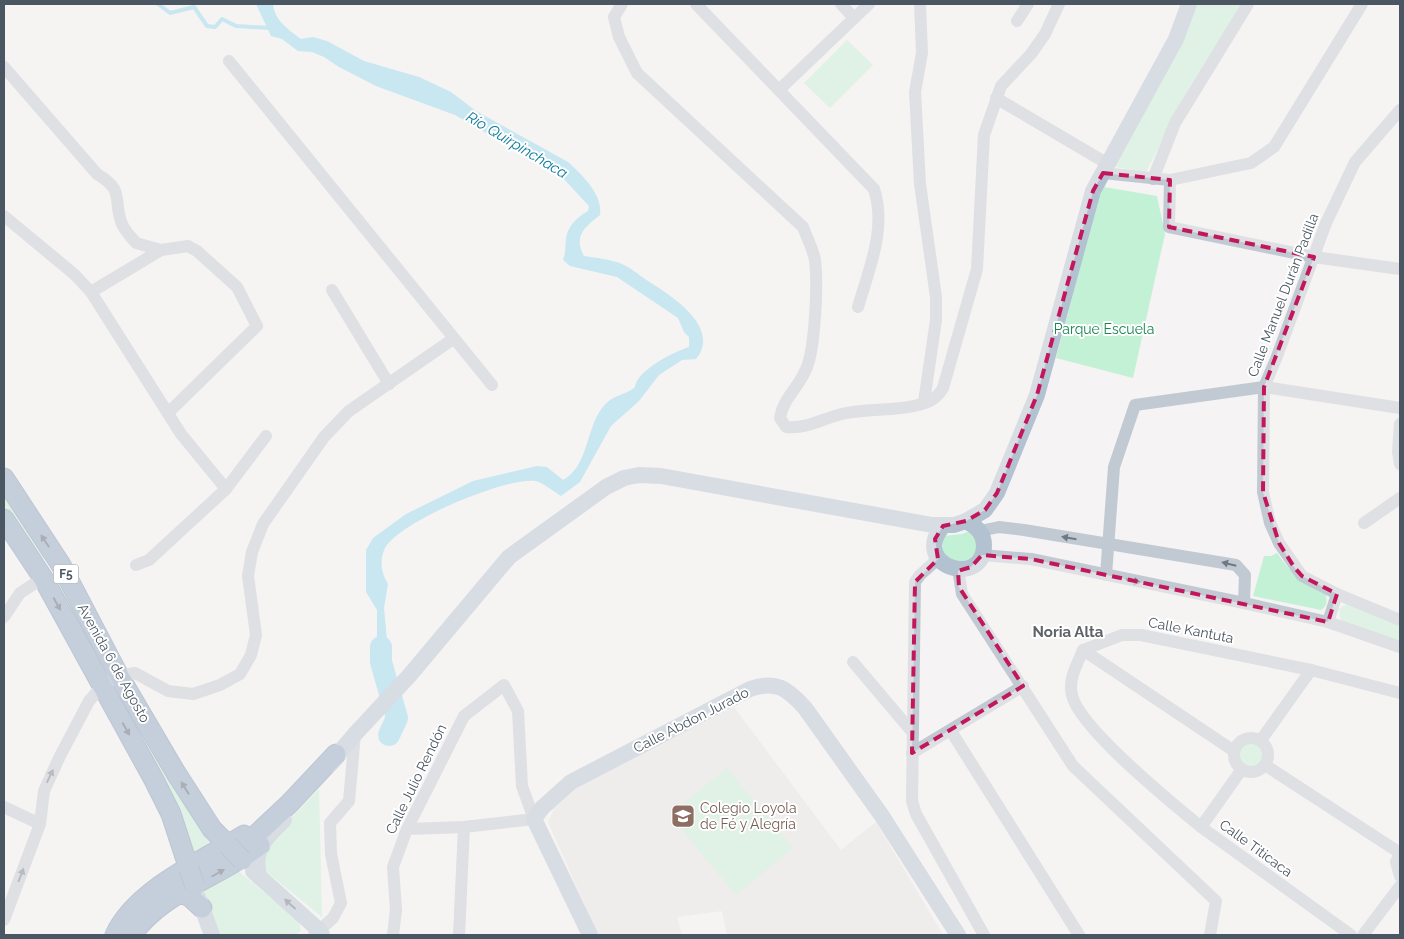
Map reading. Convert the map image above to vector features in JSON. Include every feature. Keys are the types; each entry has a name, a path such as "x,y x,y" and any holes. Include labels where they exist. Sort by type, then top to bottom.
{"highway":[{"name":"Avenida 6 de Agosto","path":"4,478 61,565 119,676 212,829 244,846"},
{"name":"Avenida 6 de Agosto","path":"4,519 43,578 171,814 182,845 185,882"},
{"path":"43,578 61,565"},
{"path":"123,935 135,918 147,907 244,846 289,804 336,754"},
{"path":"185,882 194,900 202,908"},
{"path":"115,935 131,911 146,897 185,882"},
{"path":"132,935 147,917 185,882"}],"main road":[{"path":"336,754 409,676 509,557 606,487 624,478 640,475 661,476 943,526 966,521 985,510 997,493 1037,395 1093,191 1176,39 1189,4"},
{"path":"943,526 935,539 935,547 939,558 947,566 958,569 971,567 982,555 984,547 980,531 966,521"},
{"name":"Calle Abdon Jurado","path":"534,819 542,808 571,782 750,689 763,684 776,685 793,694 805,708 882,816 958,935"},
{"path":"534,819 590,935"},
{"path":"244,846 259,877 319,934"},
{"path":"244,846 256,863 259,877"},
{"path":"202,908 212,935"}],"street":[{"path":"622,4 614,17 619,37 637,73 803,227 815,260 814,329 808,364 802,377 782,407 780,418 786,427 801,428 842,414 899,408 924,402 938,396 943,388 978,270 984,135 1000,86 1031,54 1045,34 1059,4"},
{"path":"696,4 874,189 880,206 876,245 858,306"},
{"path":"841,4 854,18"},
{"path":"779,90 869,4"},
{"path":"920,4 922,53 915,92 920,184 936,297 936,320 924,402"},
{"path":"1017,21 1028,4"},
{"path":"1153,178 1175,123 1248,4"},
{"path":"996,98 1105,169 1170,180 1251,163 1274,147 1360,8 1347,4"},
{"path":"228,61 492,386"},
{"path":"4,67 97,174 110,182 116,190 122,223 128,234 136,243 161,250"},
{"name":"Calle Manuel Durán Padilla","path":"1400,110 1355,162 1326,223 1264,387 1262,492 1270,523 1279,543 1302,576 1337,594 1400,620"},
{"path":"1170,180 1169,227 1314,258 1400,270"},
{"path":"4,216 74,274 91,292 169,412 181,434 226,489"},
{"path":"91,292 161,250 188,246 197,251 237,287 258,326 169,412"},
{"path":"332,290 389,384"},
{"path":"4,920 40,824 44,791 89,701 102,686 119,676 135,673 168,691 193,694 220,685 240,674 251,655 256,635 248,576 252,552 263,524 324,437 350,411 454,339"},
{"path":"1106,575 1110,545 1114,467 1136,404 1264,387 1400,408"},
{"path":"1400,424 1398,452 1400,464"},
{"path":"136,566 149,560 226,489 266,436"},
{"path":"1364,523 1400,498"},
{"path":"980,531 998,527 1236,565 1245,575 1244,603"},
{"path":"982,555 1031,559 1244,603 1328,622 1400,647"},
{"path":"939,558 915,582 912,801 916,814 984,935"},
{"path":"958,569 962,594 1073,766 1216,901 1210,935"},
{"path":"4,617 20,593 43,578"},
{"path":"1328,622 1337,594"},
{"name":"Calle Kantuta","path":"1083,650 1122,635 1141,635 1311,670 1400,693"},
{"path":"1201,827 1108,745 1084,716 1072,696 1072,677 1083,650 1234,752"},
{"path":"853,662 913,733"},
{"path":"1261,740 1311,670"},
{"name":"Calle Julio Rendón","path":"394,935 396,910 393,868 407,829 464,716 504,685 518,711 522,786 534,819"},
{"path":"912,753 1023,686"},
{"path":"951,731 1079,935"},
{"path":"319,934 333,918 341,903 331,854 330,822 349,801 355,734"},
{"path":"1256,738 1261,740 1269,754 1266,764 1252,772 1242,769 1235,761 1234,752 1240,742 1245,739 1256,738"},
{"path":"1266,764 1400,854 1396,862 1400,876"},
{"name":"Calle Titicaca","path":"1242,769 1201,827 1351,935"},
{"path":"4,807 40,824"},
{"path":"407,829 464,827 534,819"},
{"path":"459,935 464,827"},
{"path":"1363,935 1400,886"}],"highlighted area":[{"path":"1103,173 1170,180 1169,227 1314,257 1264,387 1263,492 1279,543 1294,567 1302,576 1337,594 1328,622 1031,559 982,555 971,567 958,571 959,587 1023,686 912,753 915,582 938,559 935,539 943,526 966,521 985,510 997,493 1037,395 1093,191"}],"shaded area":[{"name":"Colegio Loyola de Fé y Alegría","path":"734,707 841,850 876,822 943,935 727,935 722,911 677,917 682,935 598,935 548,822 554,809 577,787"}],"green space":[{"path":"1195,4 1242,4 1189,88 1146,172 1115,167 1154,95"},
{"path":"847,40 873,65 830,108 804,83"},
{"name":"Parque Escuela","path":"1104,187 1157,196 1165,234 1133,378 1056,358 1098,199"},
{"path":"4,495 44,558 39,561 4,505"},
{"path":"972,530 977,535 978,554 962,565 942,553 943,536 962,534"},
{"path":"1277,553 1298,577 1326,595 1326,604 1321,610 1253,596 1264,556 1271,556"},
{"path":"59,582 99,655 94,657 55,584"},
{"path":"1347,604 1400,626 1400,641 1343,622 1340,618 1339,609"},
{"path":"114,685 215,845 193,858 109,688"},
{"path":"1252,741 1261,745 1265,754 1261,763 1252,767 1243,763 1239,754 1243,745"},
{"path":"727,768 793,848 736,895 670,815"},
{"path":"319,789 322,917 263,869 267,843"},
{"path":"237,870 299,921 301,931 295,935 218,935 204,890"}],"water":[{"path":"256,4 273,4 279,20 301,39 313,37 327,41 364,61 419,77 451,92 476,111 568,162 595,192 600,207 600,215 585,228 580,237 584,256 612,261 632,270 680,303 698,324 703,335 702,347 696,359 682,360 659,375 639,401 611,426 580,482 561,496 545,485 535,481 501,486 454,503 431,514 394,537 385,548 381,562 382,571 388,584 384,608 390,673 381,682 377,658 377,610 366,592 366,550 373,538 406,514 473,481 537,466 547,467 563,480 577,466 597,417 606,403 635,387 642,374 657,362 689,347 689,337 684,332 678,318 617,277 570,266 563,260 568,230 576,219 588,211 589,206 561,176 455,115 376,86 324,57 312,52 298,51 282,39 271,36"}],"waterway":[{"path":"158,4 170,13 194,7 207,26 215,27 222,19 236,26 271,28"},
{"name":"Río Quirpinchaca","path":"381,647 381,662 397,718 389,735"}],"place":[{"name":"Colegio Loyola de Fé y Alegría","path":"683,816"}],"district":[{"name":"Noria Alta","path":"1068,632"}]}
